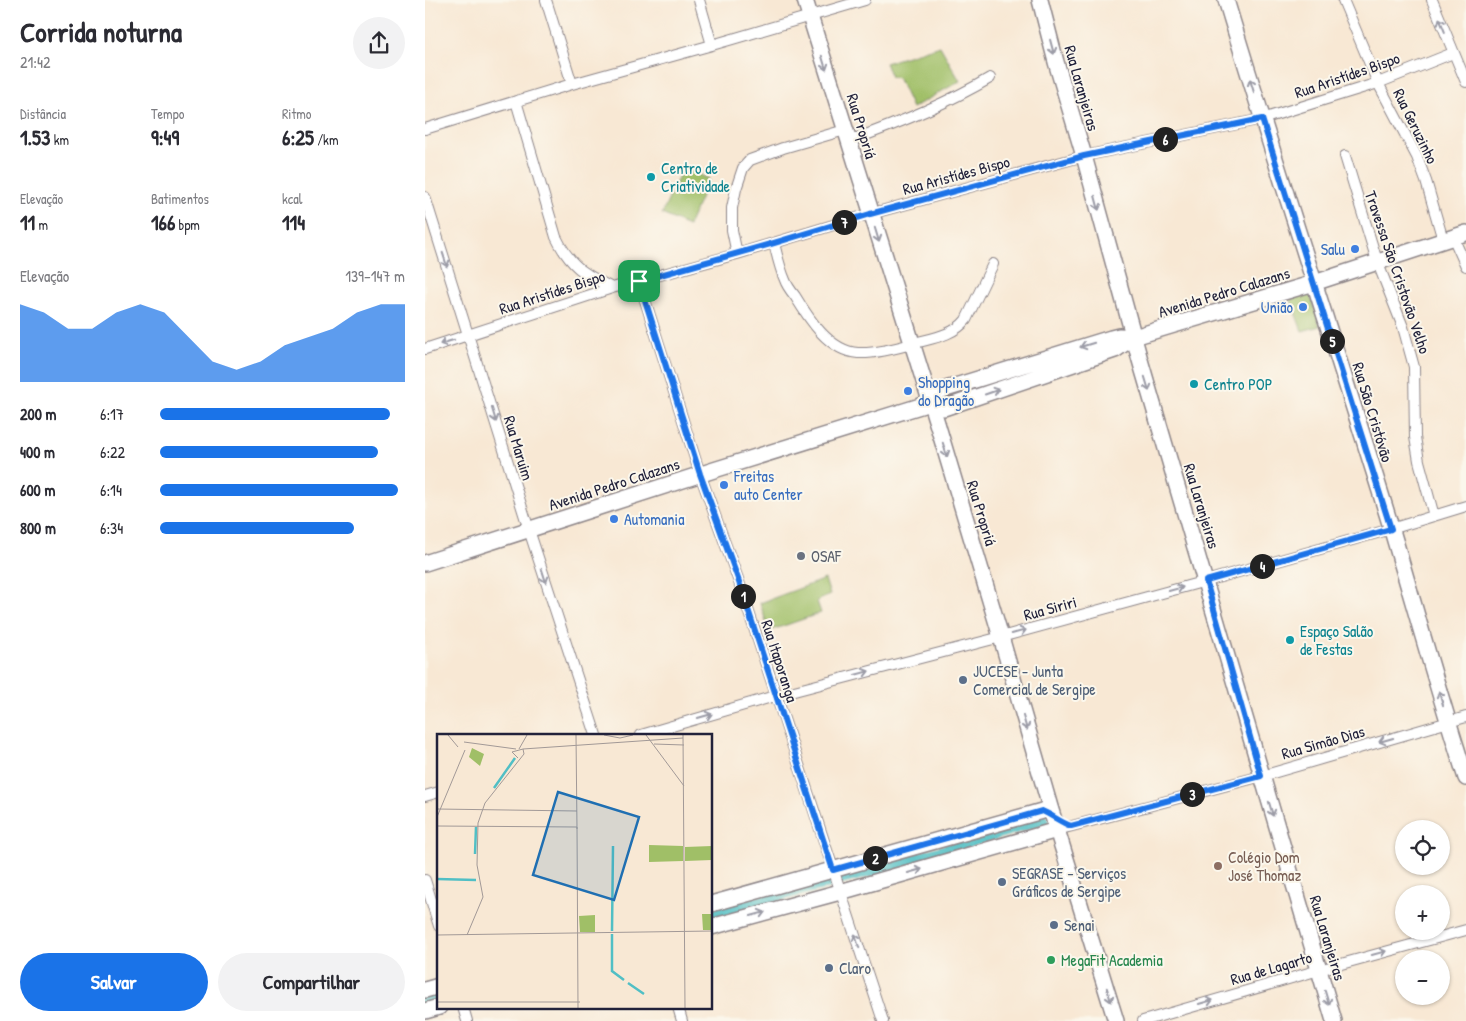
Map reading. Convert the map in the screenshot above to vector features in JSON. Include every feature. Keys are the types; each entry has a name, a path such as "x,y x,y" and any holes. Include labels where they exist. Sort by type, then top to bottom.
{"street":[{"path":"546,0 572,84"},
{"path":"699,0 712,45"},
{"name":"Rua Propriá","path":"805,0 1001,637 1048,811 1064,828 1117,1021"},
{"path":"425,129 572,84 865,0"},
{"name":"Rua São Cristóvão","path":"1226,0 1391,529 1466,778"},
{"name":"Rua Geruzinho","path":"1343,0 1378,83 1417,156 1426,182 1454,237 1466,266"},
{"path":"1432,0 1466,82"},
{"name":"Rua Laranjeiras","path":"1044,1 1056,62 1134,337 1334,1021"},
{"name":"Rua Aristídes Bispo","path":"425,349 612,288 737,254 870,214 1084,156 1262,119 1378,83 1453,53"},
{"path":"737,254 732,230 732,208 743,168 750,160 783,148 901,122 990,78"},
{"path":"516,101 556,237 563,252 585,274 612,288"},
{"name":"Travessa São Cristovão Velho","path":"1345,156 1377,261 1403,327 1415,368 1415,437 1419,461 1434,516"},
{"name":"Rua Maruim","path":"425,197 529,530 596,734"},
{"name":"Avenida Pedro Calazans","path":"425,563 700,474 929,403 944,408 1115,350 1134,337 1314,283 1454,237"},
{"path":"774,243 785,280 802,308 822,334 841,348 858,353 887,350 953,332 960,328 966,320 993,264"},
{"name":"Rua Itaporanga","path":"639,281 700,474 738,579 883,1021"},
{"name":"Rua Siriri","path":"644,734 775,696 1206,581 1466,506"},
{"name":"Rua Simão Dias","path":"1064,828 1261,776 1466,717"},
{"path":"713,926 837,881 1048,811"},
{"path":"713,904 837,881 1064,828"},
{"path":"425,880 437,919"},
{"name":"Rua de Lagarto","path":"1143,1021 1466,930"},
{"path":"425,1012 437,1008"},
{"path":"463,1008 467,1021"},
{"path":"678,1008 682,1021"}],"green space":[{"path":"940,46 960,81 912,108 898,78 891,77 885,63"},
{"path":"683,167 709,179 688,226 662,214"},
{"path":"1310,294 1320,326 1302,331 1290,299"},
{"path":"825,579 830,595 817,601 821,613 769,631 760,603"}],"waterway":[{"path":"713,913 870,872 1044,820"},
{"path":"425,999 437,996"}],"place":[{"name":"Centro de Criatividade","path":"651,177"},
{"name":"Salu","path":"1355,249"},
{"name":"União","path":"1303,307"},
{"name":"Centro POP","path":"1194,384"},
{"name":"Shopping do Dragão","path":"908,391"},
{"name":"Freitas auto Center","path":"724,485"},
{"name":"Automania","path":"614,519"},
{"name":"OSAF","path":"801,556"},
{"name":"Espaço Salão de Festas","path":"1290,640"},
{"name":"JUCESE - Junta Comercial de Sergipe","path":"963,680"},
{"name":"Colégio Dom José Thomaz","path":"1218,866"},
{"name":"SEGRASE - Serviços Gráficos de Sergipe","path":"1002,882"},
{"name":"Senai","path":"1054,925"},
{"name":"MegaFit Academia","path":"1051,960"},
{"name":"Claro","path":"829,968"}],"route":[{"path":"1262,119 1391,529 1206,581 1261,776 1071,826 1060,822 1052,815 1042,811 833,870 738,579 700,474 639,281 870,214 1084,156 1262,119"}]}
